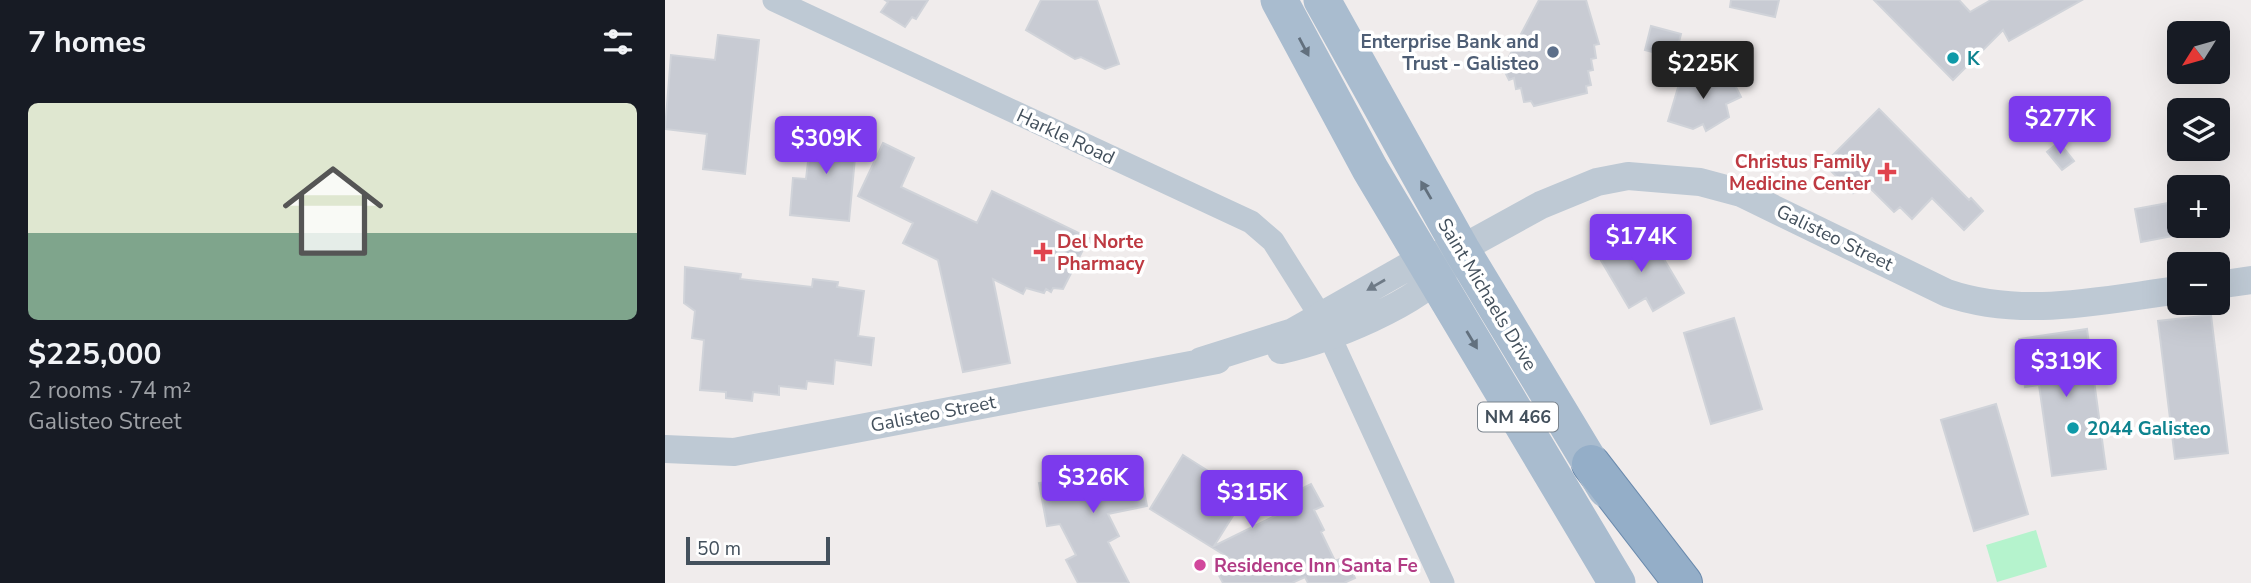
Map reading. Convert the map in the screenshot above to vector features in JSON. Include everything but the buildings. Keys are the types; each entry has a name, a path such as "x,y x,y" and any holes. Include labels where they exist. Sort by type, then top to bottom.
{"highway":[{"path":"1591,464 1683,583"}],"main road":[{"name":"Saint Michaels Drive","path":"1279,0 1430,270 1617,583"},
{"name":"Saint Michaels Drive","path":"1322,0 1461,249 1664,583"}],"street":[{"name":"Harkle Road","path":"773,0 1251,222 1279,249 1325,327 1443,583"},
{"name":"Galisteo Street","path":"665,449 733,452 1201,361 1248,357 1325,327 1541,205 1597,182 1644,177 1700,182 1741,193 1947,293 1974,302 2003,307 2046,306 2167,291"},
{"path":"2230,283 2251,280"}],"green space":[{"path":"2036,530 2047,567 1997,582 1986,545"}],"place":[{"name":"Enterprise Bank and Trust - Galisteo","path":"1553,52"},
{"name":"K","path":"1953,58"},
{"name":"Christus Family Medicine Center","path":"1887,172"},
{"name":"Del Norte Pharmacy","path":"1043,252"},
{"name":"2044 Galisteo","path":"2073,428"},
{"name":"Residence Inn Santa Fe","path":"1200,565"}]}
